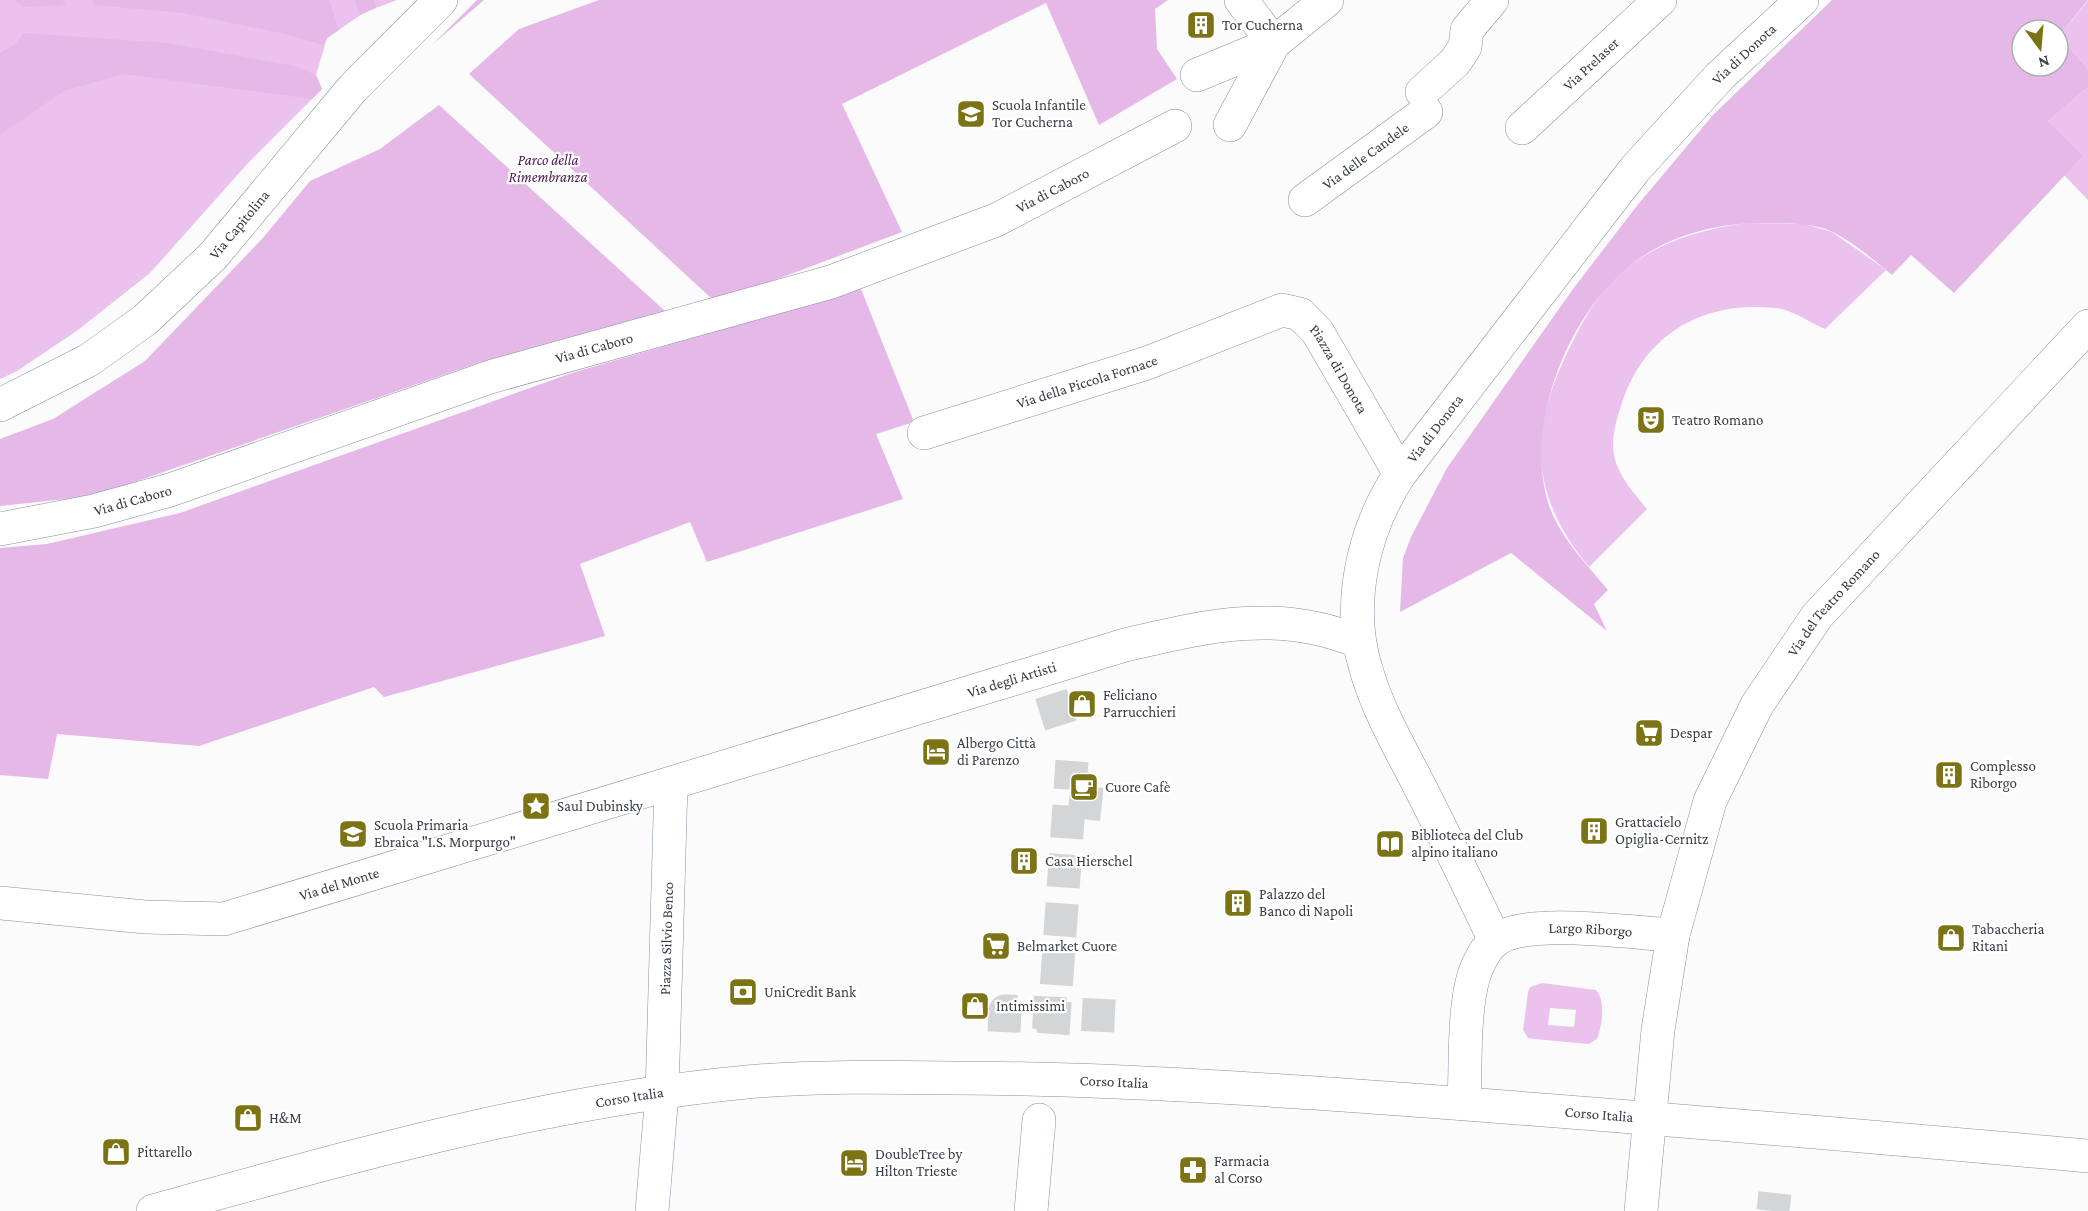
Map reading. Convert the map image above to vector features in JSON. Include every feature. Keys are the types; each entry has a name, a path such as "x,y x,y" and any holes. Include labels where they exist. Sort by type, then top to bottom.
{"street":[{"name":"Via Capitolina","path":"0,405 89,360 145,320 213,256 353,88 441,0"},
{"path":"1241,0 1274,43"},
{"path":"1197,75 1274,43 1327,0"},
{"name":"Via delle Candele","path":"1305,200 1424,102 1455,62 1464,46 1467,30 1492,0"},
{"name":"Via Prelaser","path":"1522,128 1660,0"},
{"name":"Via di Donota","path":"1495,940 1385,717 1366,671 1359,642 1359,593 1363,564 1382,500 1635,169 1720,76 1802,0"},
{"path":"1230,125 1274,43"},
{"name":"Via di Caboro","path":"0,529 94,511 170,490 490,377 831,282 996,220 1175,126"},
{"name":"Piazza di Donota","path":"1249,322 1282,310 1300,314 1309,322 1317,331 1400,474"},
{"name":"Via della Piccola Fornace","path":"924,433 1147,363 1249,322"},
{"name":"Via del Teatro Romano","path":"1673,935 1710,801 1757,705 1816,616 2088,326"},
{"name":"Via degli Artisti","path":"671,784 1058,664 1173,634 1217,625 1296,623 1335,632 1359,642"},
{"name":"Via del Monte","path":"0,903 145,917 224,919 671,784"},
{"name":"Piazza Silvio Benco","path":"652,1211 662,1094 671,784"},
{"name":"Largo Riborgo","path":"1495,940 1518,930 1546,928 1673,935"},
{"path":"1641,1211 1664,983 1673,935"},
{"path":"1464,1103 1469,1009 1474,975 1484,954 1495,940"},
{"name":"Corso Italia","path":"153,1211 464,1130 567,1108 745,1082 834,1077 989,1078 1193,1084 1464,1103 2088,1156"},
{"path":"1031,1211 1039,1120"}],"shaded area":[{"path":"0,0 397,0 365,12 327,38 316,75 322,89 248,163 150,273 78,330 17,371 0,379"},
{"path":"14,0 62,0 66,5 23,7"},
{"path":"92,0 329,0 339,30 327,38 323,45 285,34 183,13 94,5"},
{"path":"355,0 374,0 376,8 360,15"},
{"path":"477,0 484,0 432,45"},
{"path":"599,0 1168,0 1155,9 1157,49 1177,79 1099,125 1046,3 842,104 902,232 751,289 712,299 469,74 519,29"},
{"path":"1832,0 2088,0 2070,22 2070,18 2010,18 2010,78 2070,78 2070,49 2088,69 2088,87 2048,121 2083,156 1954,293 1911,255 1892,275 1856,246 1833,232 1808,225 1766,223 1710,228 1674,240 1641,258 1605,290 1586,315 1556,374 1547,406 1542,438 1542,469 1547,499 1558,524 1573,548 1608,590 1594,604 1607,631 1511,553 1400,612 1403,558 1411,537 1447,468 1573,289 1636,207 1713,115"},
{"path":"2088,1 2088,69 2070,49 2070,23"},
{"path":"24,33 168,43 294,66 316,75 322,89 312,99 123,74 64,91 0,135 0,53 15,44"},
{"path":"2088,87 2088,200 2064,175 2082,157 2048,121"},
{"path":"439,105 666,312 481,362 94,496 0,506 0,439 53,419 145,361 262,239 310,181 380,149"},
{"path":"1746,223 1805,224 1832,232 1886,270 1825,329 1781,309 1748,307 1723,310 1700,317 1679,327 1660,342 1644,360 1631,381 1619,412 1614,436 1613,449 1619,470 1647,509 1589,567 1568,539 1554,511 1545,484 1541,457 1542,429 1548,400 1559,371 1591,309 1619,274 1655,250 1684,237"},
{"path":"861,289 914,422 876,434 903,499 707,562 690,522 580,564 605,636 384,697 374,687 199,746 57,734 48,779 0,775 0,548 47,544 180,513 572,373"},
{"path":"1542,983 1596,990 1602,1007 1602,1021 1597,1039 1589,1044 1528,1038 1523,1030 1530,987","holes":["1550,1008 1576,1010 1574,1027 1548,1025"]}],"tunnel":[{"path":"1051,694 1063,732"},
{"path":"1053,1034 1072,761"},
{"path":"1069,801 1116,806"},
{"path":"1004,1032 1005,1011 1115,1016"},
{"path":"1773,1211 1775,1193"}],"place":[{"name":"Tor Cucherna","path":"1201,25"},
{"name":"Scuola Infantile Tor Cucherna","path":"971,114"},
{"name":"Teatro Romano","path":"1651,420"},
{"name":"Feliciano Parrucchieri","path":"1082,704"},
{"name":"Despar","path":"1649,733"},
{"name":"Albergo Città di Parenzo","path":"936,752"},
{"name":"Complesso Riborgo","path":"1949,775"},
{"name":"Cuore Cafè","path":"1084,787"},
{"name":"Saul Dubinsky","path":"536,806"},
{"name":"Grattacielo Opiglia-Cernitz","path":"1594,831"},
{"name":"Scuola Primaria Ebraica \"I.S. Morpurgo\"","path":"353,834"},
{"name":"Biblioteca del Club alpino italiano","path":"1390,844"},
{"name":"Casa Hierschel","path":"1024,861"},
{"name":"Palazzo del Banco di Napoli","path":"1238,903"},
{"name":"Tabaccheria Ritani","path":"1951,938"},
{"name":"Belmarket Cuore","path":"996,946"},
{"name":"UniCredit Bank","path":"743,992"},
{"name":"Intimissimi","path":"975,1006"},
{"name":"H&M","path":"248,1118"},
{"name":"Pittarello","path":"116,1152"},
{"name":"DoubleTree by Hilton Trieste","path":"854,1163"},
{"name":"Farmacia al Corso","path":"1193,1170"}],"park label":[{"name":"Parco della Rimembranza","path":"548,168"}]}
